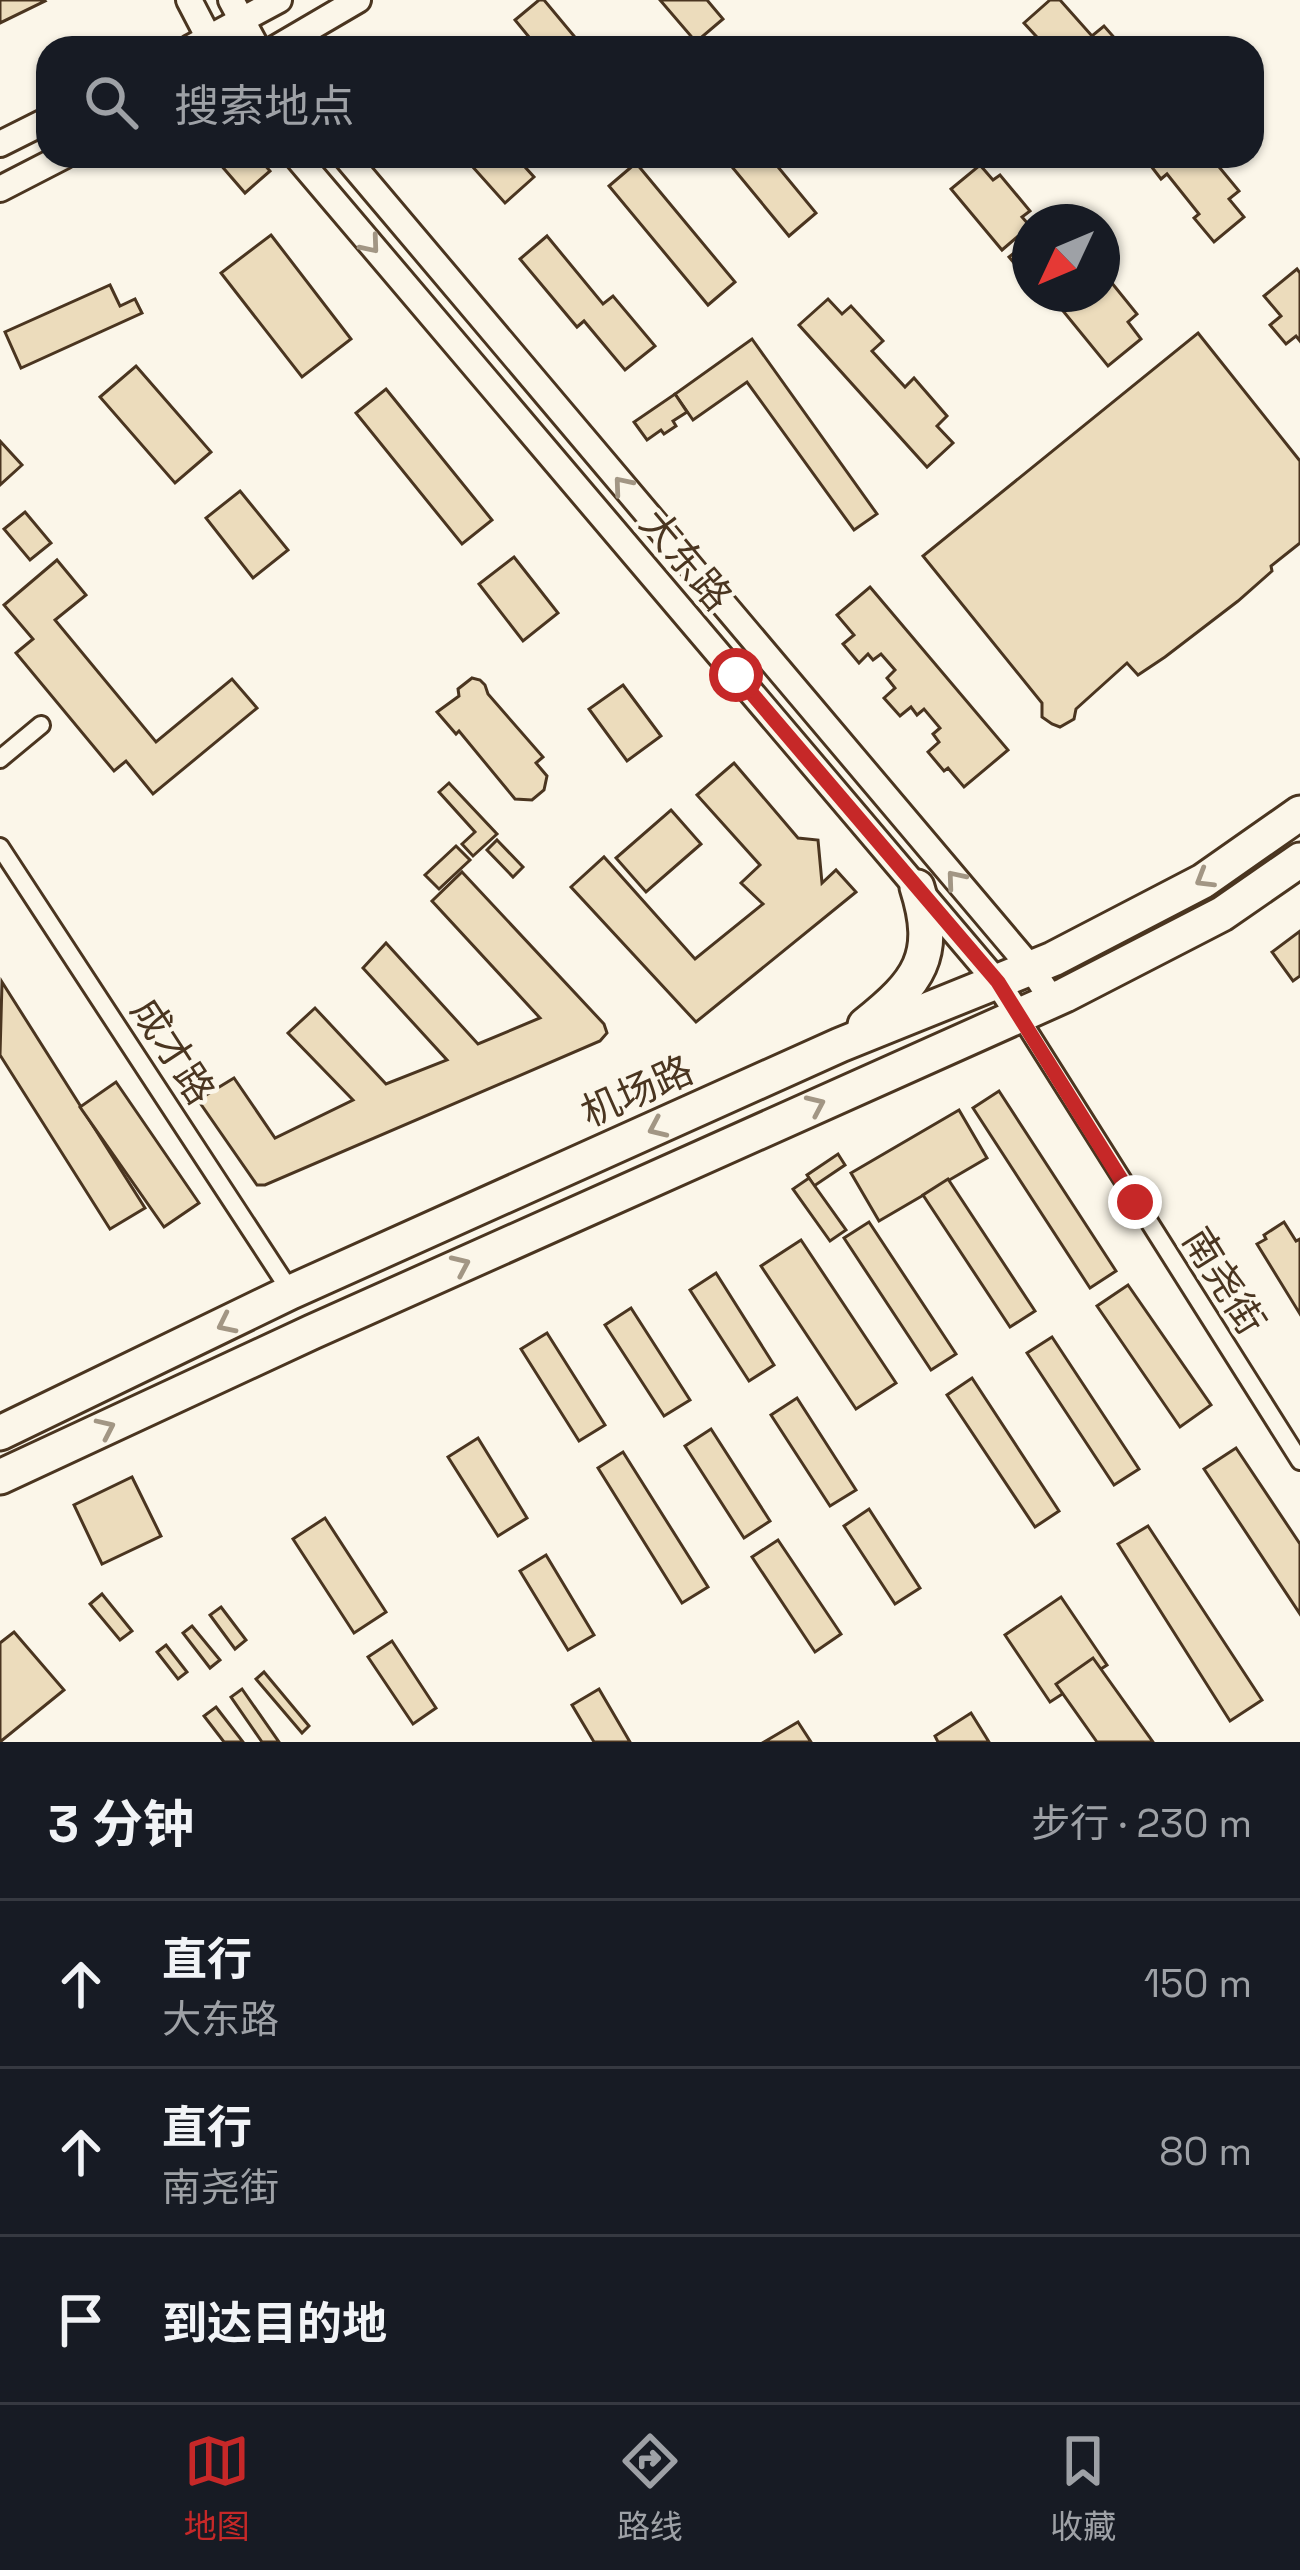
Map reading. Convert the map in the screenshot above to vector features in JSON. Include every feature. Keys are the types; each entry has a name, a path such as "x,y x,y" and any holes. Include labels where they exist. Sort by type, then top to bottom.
{"highway":[{"name":"机场路","path":"0,1433 292,1292 840,1045 1030,968 1203,881 1300,813"},
{"path":"0,1477 1135,961 1222,914 1300,860"},
{"path":"840,1045 904,991 919,971 926,916 916,887"}],"street":[{"path":"189,0 201,36"},
{"path":"212,36 237,10 279,0"},
{"path":"296,36 358,0"},
{"path":"0,144 36,126"},
{"path":"0,188 40,168"},
{"name":"大东路","path":"306,168 998,982 1018,1014"},
{"name":"大东路","path":"355,168 1030,968 1052,1000"},
{"path":"0,758 41,725"},
{"name":"成才路","path":"0,847 292,1292"},
{"name":"南尧街","path":"1018,1014 1300,1461"}],"building":[{"path":"0,0 44,0 45,1 0,23"},
{"path":"544,0 574,36 528,36 515,20"},
{"path":"660,0 707,0 723,19 703,36 691,36"},
{"path":"1050,0 1060,0 1092,36 1036,36 1024,23"},
{"path":"1104,26 1113,36 1092,36"},
{"path":"223,168 267,168 270,171 245,193"},
{"path":"474,168 526,168 534,177 505,203"},
{"path":"630,168 640,168 735,282 708,305 609,186"},
{"path":"733,168 779,168 816,213 789,236"},
{"path":"976,168 983,168 993,180 1000,175 1024,204 1012,204 1012,241 1002,250 951,189"},
{"path":"1152,168 1220,168 1239,191 1229,199 1244,217 1214,242 1167,174 1161,179"},
{"path":"271,235 351,339 302,377 221,273"},
{"path":"547,236 603,304 613,296 655,346 625,370 584,321 577,327 520,259"},
{"path":"1297,269 1300,341 1296,336 1286,344 1270,325 1281,316 1264,296"},
{"path":"110,285 120,306 135,299 142,313 21,368 5,332"},
{"path":"1120,293 1137,314 1128,322 1141,339 1108,366 1064,312 1120,312"},
{"path":"828,299 842,314 851,306 883,341 872,351 905,387 914,378 947,416 937,426 953,443 927,467 799,325"},
{"path":"1198,333 1300,461 1300,543 1238,601 1165,657 1138,675 1127,663 1076,709 1074,719 1060,727 1042,717 1042,703 923,556"},
{"path":"752,339 877,514 854,530 747,382 693,420 675,394"},
{"path":"136,366 211,452 175,483 100,397"},
{"path":"386,389 492,520 462,544 356,413"},
{"path":"675,394 687,412 673,421 676,426 647,440 634,422"},
{"path":"0,441 22,465 0,485"},
{"path":"240,491 288,550 253,578 206,518"},
{"path":"25,512 51,543 30,560 4,529"},
{"path":"514,557 558,613 523,641 479,584"},
{"path":"57,560 86,595 55,620 156,742 232,679 257,708 153,794 126,761 114,771 16,653 33,639 4,605"},
{"path":"870,587 1008,750 964,787 928,752 939,742 933,734 940,728 924,709 917,715 911,707 900,716 884,698 895,688 887,678 895,670 881,654 873,660 868,654 859,663 843,644 854,635 837,615"},
{"path":"472,678 485,685 543,757 536,763 547,776 544,790 532,800 515,799 459,731 456,734 437,712 459,696 458,689"},
{"path":"623,685 661,736 627,761 589,709"},
{"path":"734,763 798,838 818,840 822,883 836,870 856,892 696,1022 571,887 604,857 695,959 763,904 741,883 760,865 697,795"},
{"path":"449,783 497,834 473,856 462,844 475,832 439,792"},
{"path":"671,810 701,844 646,892 616,858"},
{"path":"497,840 523,867 513,877 487,850"},
{"path":"456,846 470,860 439,889 425,875"},
{"path":"462,872 604,1024 607,1033 600,1041 257,1185 198,1100 234,1078 275,1138 353,1100 288,1033 315,1008 386,1084 447,1060 363,968 386,943 478,1044 540,1018 432,901"},
{"path":"1300,931 1300,976 1293,981 1272,952"},
{"path":"2,982 145,1208 110,1229 0,1055"},
{"path":"116,1082 199,1203 164,1227 80,1107"},
{"path":"999,1091 1116,1271 1090,1288 973,1108"},
{"path":"959,1110 987,1158 879,1221 851,1173"},
{"path":"838,1154 845,1165 814,1186 807,1175"},
{"path":"809,1178 846,1230 830,1241 793,1189"},
{"path":"948,1179 1035,1311 1010,1327 923,1195"},
{"path":"869,1222 956,1354 931,1370 844,1238"},
{"path":"1284,1222 1296,1241 1300,1239 1300,1314 1257,1244"},
{"path":"801,1240 896,1383 856,1409 761,1266"},
{"path":"716,1273 774,1365 749,1381 690,1290"},
{"path":"1128,1285 1211,1405 1180,1427 1097,1306"},
{"path":"631,1308 690,1400 664,1416 605,1325"},
{"path":"547,1333 605,1425 579,1441 521,1349"},
{"path":"1052,1337 1139,1469 1114,1485 1027,1353"},
{"path":"972,1378 1059,1511 1035,1527 947,1395"},
{"path":"797,1398 856,1490 830,1506 771,1415"},
{"path":"711,1429 770,1521 744,1538 685,1446"},
{"path":"478,1438 527,1518 498,1536 448,1457"},
{"path":"1236,1448 1300,1544 1300,1614 1204,1469"},
{"path":"623,1452 708,1587 682,1603 598,1468"},
{"path":"132,1477 161,1536 102,1564 74,1505"},
{"path":"869,1509 920,1588 895,1604 844,1526"},
{"path":"325,1518 386,1612 354,1633 293,1539"},
{"path":"1148,1526 1262,1700 1230,1721 1118,1544"},
{"path":"778,1540 841,1634 815,1652 752,1557"},
{"path":"546,1555 594,1635 568,1650 520,1571"},
{"path":"102,1594 132,1631 120,1640 90,1604"},
{"path":"1061,1597 1107,1665 1050,1702 1005,1635"},
{"path":"221,1607 246,1640 235,1649 210,1615"},
{"path":"192,1626 220,1660 210,1668 183,1633"},
{"path":"14,1632 64,1690 0,1742 0,1643"},
{"path":"392,1641 436,1708 413,1724 368,1657"},
{"path":"166,1645 187,1672 178,1679 157,1652"},
{"path":"1093,1658 1153,1742 1097,1742 1056,1684"},
{"path":"264,1672 309,1726 302,1733 256,1679"},
{"path":"242,1689 279,1742 262,1742 231,1697"},
{"path":"599,1689 630,1742 594,1742 572,1705"},
{"path":"216,1707 243,1742 224,1742 204,1716"},
{"path":"971,1713 989,1742 938,1742 935,1736"},
{"path":"798,1722 811,1742 764,1742"}],"route":[{"path":"736,675 998,982 1135,1202"}]}
